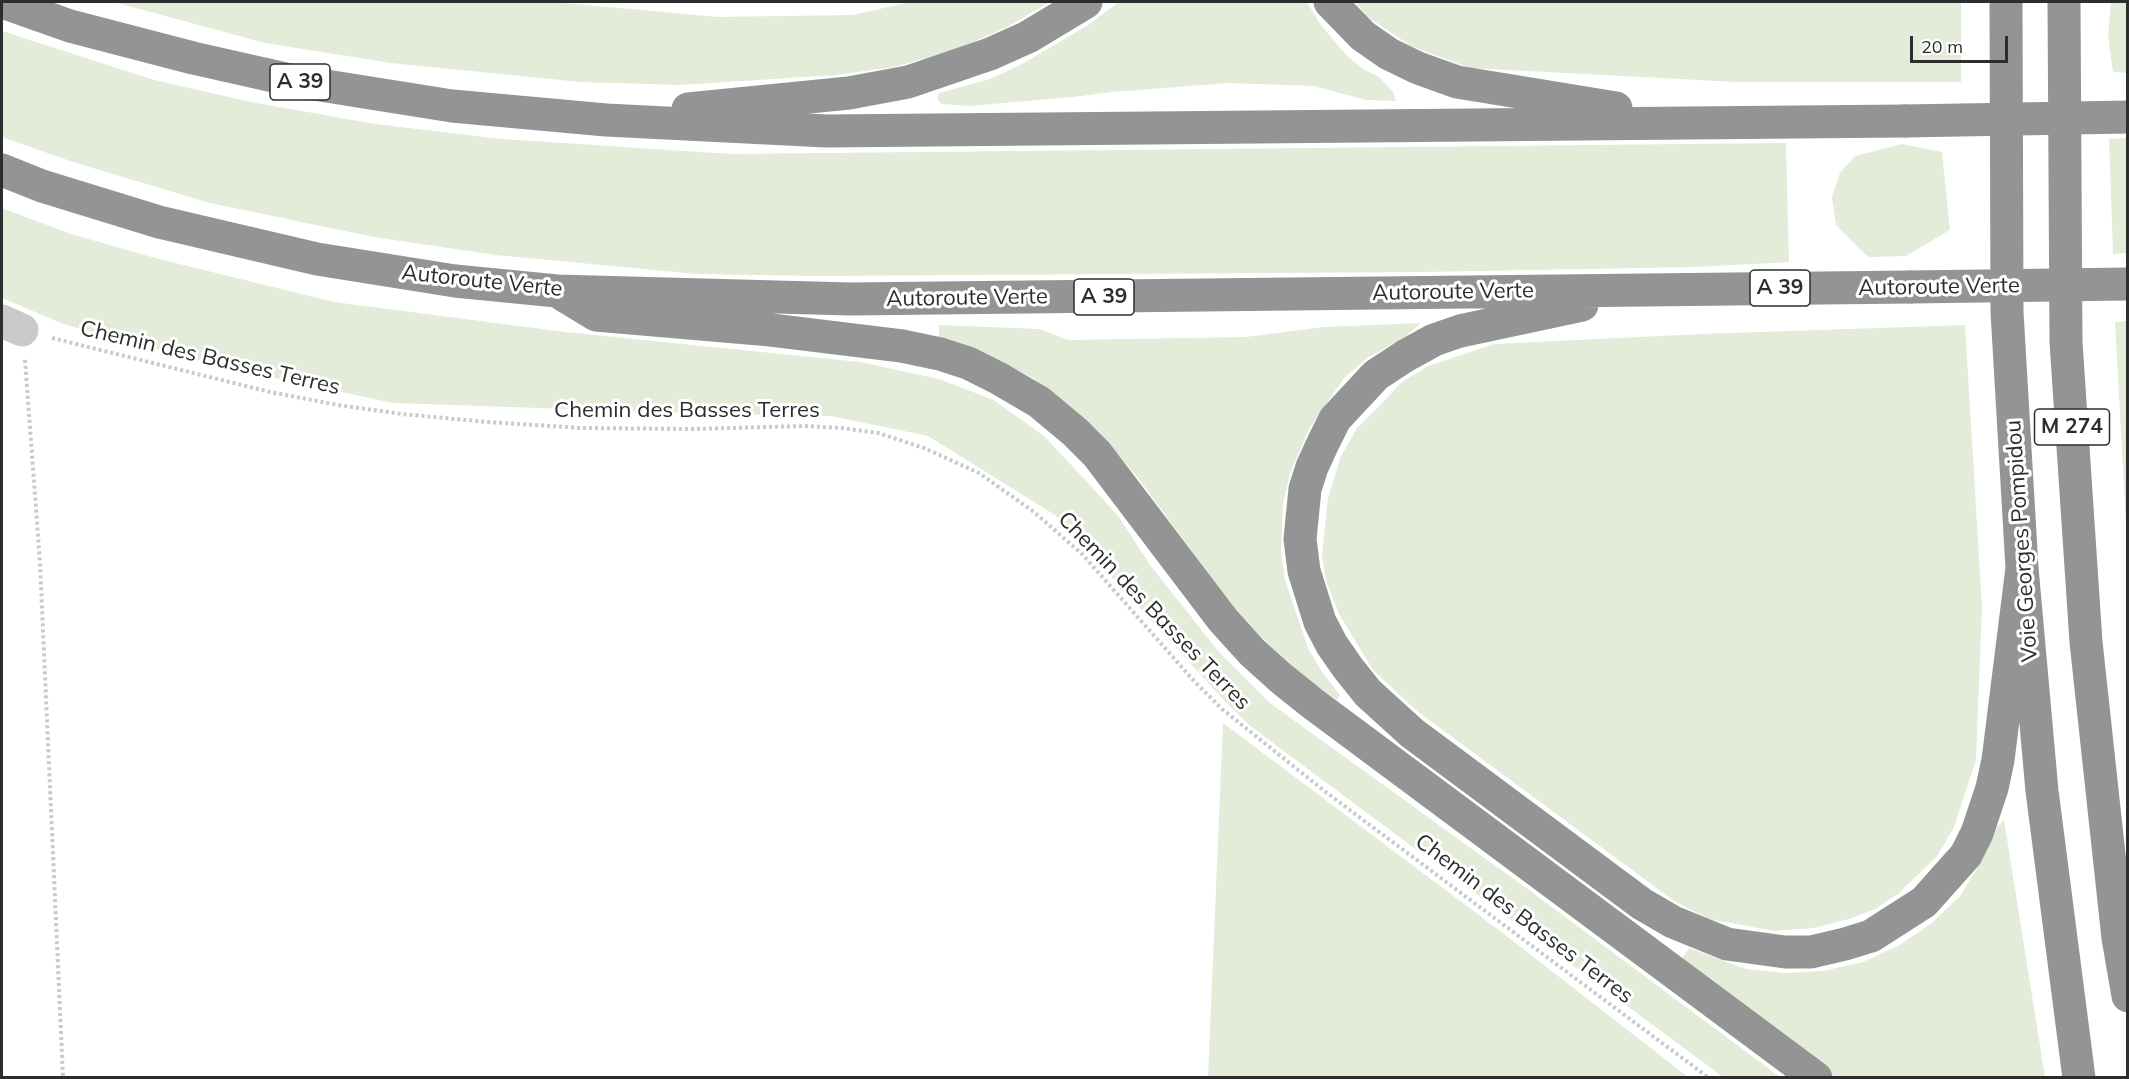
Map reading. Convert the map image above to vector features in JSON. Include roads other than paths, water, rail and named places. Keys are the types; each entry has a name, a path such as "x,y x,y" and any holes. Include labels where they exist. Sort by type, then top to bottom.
{"highway":[{"name":"A 39","path":"2,2 70,26 193,58 295,81 452,106 606,120 826,131 2127,117"},
{"path":"606,120 727,104 849,93 908,82 990,54 1028,37 1086,2"},
{"path":"1330,2 1362,36 1389,54 1418,68 1457,82 1697,123"},
{"path":"1995,2 2005,60"},
{"name":"Voie Georges Pompidou","path":"2006,2 2007,312 2022,568 2042,791 2079,1077"},
{"name":"M 274","path":"2066,11 2066,342 2086,642 2118,938 2127,996"},
{"name":"Autoroute Verte","path":"2,170 42,186 159,222 317,259 455,281 557,291 850,299 2127,284"},
{"path":"1651,290 1460,331 1434,340 1376,375 1335,419 1312,467 1305,489 1300,538 1304,571 1320,622 1347,668 1368,693 1412,733 1642,904 1673,922 1726,944 1754,950 1811,952 1845,944 1871,936 1924,902 1966,855 1977,833 1992,788 1998,760 2022,568"},
{"path":"557,291 596,315 771,330 891,345 940,354 968,363 1039,402 1075,432 1096,454 1223,620 1252,652 1282,679 1816,1077"},
{"path":"2106,824 2127,879"}]}
